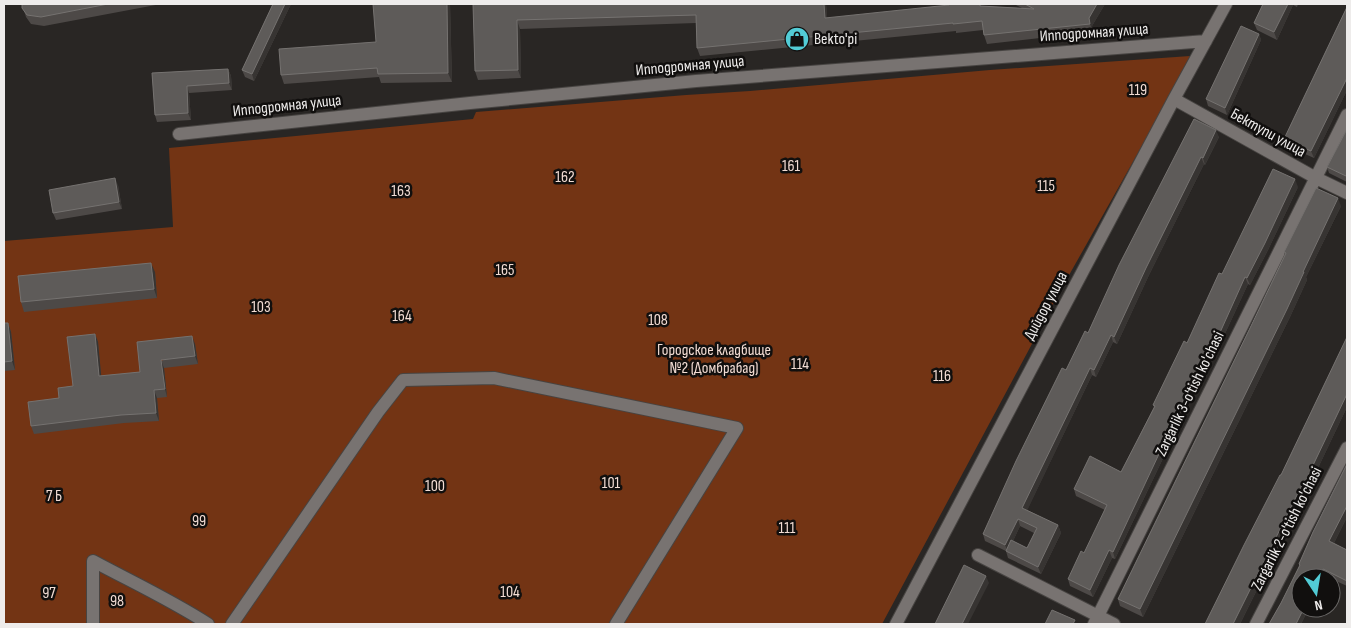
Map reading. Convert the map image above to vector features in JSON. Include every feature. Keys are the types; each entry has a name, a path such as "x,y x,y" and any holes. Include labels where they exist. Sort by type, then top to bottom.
{"street":[{"name":"Дийдор улица","path":"896,624 1226,4"},
{"name":"Ипподромная улица","path":"179,134 696,81 1206,41"},
{"name":"Бектупи улица","path":"1174,99 1316,178 1347,193"},
{"name":"Zargarlik 3-o'tish ko'chasi","path":"1096,620 1347,115"},
{"path":"232,624 378,412 403,380 494,378 737,428 616,624"},
{"name":"Zargarlik 2-o'tish ko'chasi","path":"1256,624 1347,448"},
{"path":"978,555 1096,620 1114,624"},
{"path":"93,624 94,561 141,588 179,605 208,624"}],"green space":[{"name":"Городское кладбище №2 (Домбрабад)","path":"1190,56 1156,121 1064,284 882,624 4,624 4,241 173,227 169,148 473,119 476,112 990,70"}],"building":[{"path":"22,4 108,4 41,17 27,15 22,8"},
{"path":"273,4 285,4 252,74 242,70"},
{"path":"373,4 447,4 448,73 378,74 377,68 281,75 279,49 376,42"},
{"path":"473,4 824,4 825,18 949,4 980,4 980,6 1034,9 1025,4 1097,4 1089,18 1090,24 984,35 982,21 697,48 696,15 517,20 518,70 475,71"},
{"path":"1263,4 1288,4 1274,32 1254,23"},
{"path":"1347,7 1347,78 1311,151 1284,139"},
{"path":"1241,26 1259,34 1225,108 1206,99"},
{"path":"228,69 229,83 187,86 188,113 155,115 152,73"},
{"path":"1194,119 1216,130 1146,268 1114,337 1111,335 1094,370 1090,368 1022,508 1058,525 1038,567 1006,551 1011,540 1027,548 1037,528 1018,519 1005,545 983,534 1016,461 1062,368 1066,370 1085,331 1088,333 1119,265"},
{"path":"1347,129 1347,174 1346,176 1327,167"},
{"path":"1273,169 1295,179 1265,243 1247,278 1245,277 1213,348 1209,346 1113,552 1109,550 1090,590 1068,579 1081,551 1084,553 1107,505 1074,489 1090,456 1121,472 1155,406 1153,405 1184,341 1187,343 1219,273 1222,274"},
{"path":"115,178 119,202 53,213 49,190"},
{"path":"1316,188 1338,198 1287,309 1140,609 1118,599"},
{"path":"151,263 154,289 21,302 18,276"},
{"path":"4,323 8,323 12,361 4,362"},
{"path":"95,334 99,376 140,372 137,342 192,336 195,356 161,360 165,389 154,390 156,413 121,415 31,426 28,402 59,398 58,388 73,386 67,337"},
{"path":"1347,337 1347,394 1305,482 1233,624 1205,624 1281,475"},
{"path":"1347,464 1347,506 1329,541 1347,550 1347,581 1341,578 1341,568 1298,568 1313,532"},
{"path":"964,565 986,576 962,624 935,624"},
{"path":"1291,583 1291,618 1299,618 1296,624 1269,624"},
{"path":"1052,610 1075,620 1073,624 1045,624"}],"place":[{"name":"Bekto'pi","path":"797,39"}],"park label":[{"name":"119","path":"1138,90"},
{"name":"161","path":"791,166"},
{"name":"162","path":"565,177"},
{"name":"115","path":"1046,186"},
{"name":"163","path":"401,191"},
{"name":"165","path":"505,270"},
{"name":"103","path":"261,307"},
{"name":"164","path":"402,316"},
{"name":"108","path":"658,320"},
{"name":"114","path":"800,364"},
{"name":"116","path":"942,376"},
{"name":"101","path":"611,483"},
{"name":"100","path":"435,486"},
{"name":"7 Б","path":"54,496"},
{"name":"99","path":"199,521"},
{"name":"111","path":"787,528"},
{"name":"104","path":"510,592"},
{"name":"97","path":"49,593"},
{"name":"98","path":"117,601"}]}
